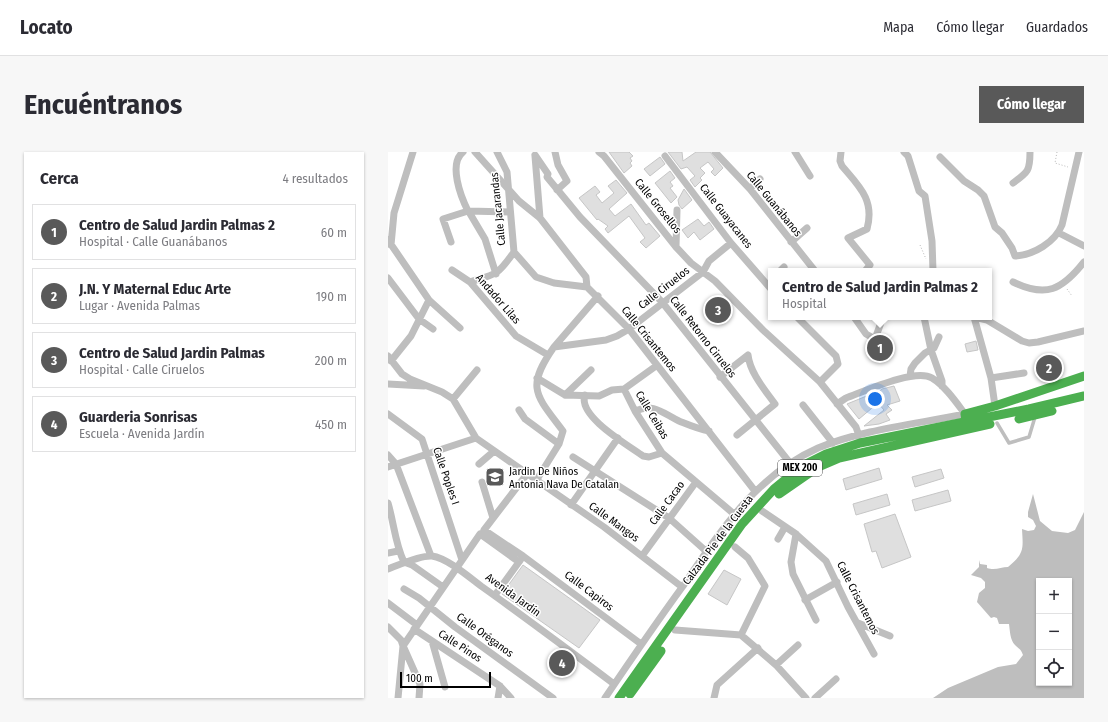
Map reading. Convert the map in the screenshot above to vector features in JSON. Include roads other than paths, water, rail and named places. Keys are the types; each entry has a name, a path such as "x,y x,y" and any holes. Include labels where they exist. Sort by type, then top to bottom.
{"main road":[{"path":"966,418 995,406 1084,376"},
{"name":"Calzada Pie de la Cuesta","path":"619,698 742,524 763,499 796,470 860,439 1084,396"},
{"name":"Calzada Pie de la Cuesta","path":"628,698 675,630 762,511 783,490 818,467 839,458 997,423 1036,416 1084,402"}],"street":[{"path":"413,152 394,213 390,242 429,300 460,328"},
{"name":"Calle Jacarandas","path":"463,152 459,155 458,160 457,185 460,196 484,239 496,274"},
{"name":"Calle Crisantemos","path":"475,152 508,186 519,201 540,218 586,277 587,287 598,296 629,330 755,491"},
{"name":"Calle Jacarandas","path":"497,152 508,172 514,252 536,277 554,283 587,287"},
{"path":"555,152 558,165 567,182 557,190"},
{"name":"Calle Guanábanos","path":"715,152 750,189 813,268"},
{"path":"842,152 840,162 842,166 868,200 869,207 867,228 850,237 849,241 870,265 868,268"},
{"path":"904,152 908,156 919,191 925,196 932,241 933,268"},
{"path":"1013,182 1027,173 1030,166 1030,152"},
{"path":"940,157 964,181 984,196 995,227 1002,233 1012,248 1015,256 1019,256 1027,254 1052,241 1059,232 1062,225 1074,168 1079,152"},
{"name":"Calle Grosellos","path":"603,153 676,247 691,263 703,272"},
{"path":"798,153 810,176"},
{"path":"535,154 540,218"},
{"name":"Calle Retorno Ciruelos","path":"535,154 545,168 548,174 547,177 557,190 580,217 662,302 720,377 790,463"},
{"name":"Calle Guayacanes","path":"665,156 731,243 768,281"},
{"path":"750,189 760,180"},
{"path":"676,247 677,210"},
{"path":"451,242 443,219 469,212 510,212"},
{"path":"791,242 807,228"},
{"path":"1059,232 1084,246"},
{"path":"703,272 708,261 731,243"},
{"path":"470,282 496,274 501,270 514,252"},
{"path":"1013,282 1029,290 1049,290 1063,283 1084,262"},
{"name":"Andador Lilas","path":"452,270 470,282 516,336 548,355"},
{"name":"Calle Ciruelos","path":"554,347 606,340 629,330 662,302 703,272 820,382 856,427 860,439"},
{"path":"388,278 420,319 432,329"},
{"path":"536,481 559,444 563,432 538,395 536,378 554,347 598,296"},
{"path":"390,359 411,336 429,300"},
{"path":"800,320 836,356 838,364 820,382"},
{"path":"856,320 866,334 875,339 882,320"},
{"path":"925,320 931,350 942,381 942,386"},
{"path":"975,320 991,378 995,406"},
{"path":"987,320 1029,343 1084,331"},
{"path":"910,376 911,369 915,362 924,353 934,348 939,336"},
{"path":"720,377 748,355 748,362 754,373 775,404 737,435"},
{"name":"Calle Mangos","path":"390,359 402,374 410,379 431,386 453,399 476,438 493,452 571,505 682,587"},
{"path":"624,389 656,366"},
{"path":"453,399 477,370"},
{"path":"536,378 565,395 591,370"},
{"path":"991,378 1024,373"},
{"path":"837,404 846,398 910,376 924,375 942,386 966,418"},
{"path":"388,384 431,386"},
{"name":"Calle Ceibas","path":"565,395 599,396 612,390 624,389 635,411 662,453 734,514"},
{"path":"585,395 584,404 593,418 618,438 643,456 649,457 662,453"},
{"path":"803,405 833,443"},
{"path":"635,411 645,407 660,410 677,420 709,432"},
{"path":"519,410 525,419 559,444"},
{"name":"Calle Poples I","path":"388,414 422,439 462,560"},
{"path":"388,467 476,438"},
{"path":"571,505 618,438"},
{"path":"605,698 641,644 734,514 755,491 770,477 790,463 833,443 860,439"},
{"path":"479,464 493,452"},
{"path":"388,455 396,464 431,556 404,562 388,569"},
{"path":"573,457 669,518 707,552"},
{"path":"398,698 403,646 482,532 527,474"},
{"path":"482,482 493,518"},
{"name":"Calle Cacao","path":"642,556 696,482"},
{"path":"388,503 395,525 398,551 404,562 412,565 443,587"},
{"name":"Calle Crisantemos","path":"762,511 786,526 821,554 874,654"},
{"path":"778,539 786,526"},
{"name":"Calle Capiros","path":"482,532 641,644"},
{"path":"796,534 791,562 793,574 816,620"},
{"path":"735,547 748,558 765,586 741,635"},
{"path":"388,554 398,551"},
{"name":"Avenida Jardín","path":"431,556 457,568 614,684"},
{"path":"495,595 521,559"},
{"path":"805,600 837,582"},
{"name":"Calle Oréganos","path":"404,589 419,598 429,608 553,698"},
{"name":"Calle Pinos","path":"388,603 432,641 454,654 500,686 511,698"},
{"path":"858,623 890,636"},
{"path":"388,627 401,640 420,684 420,698"},
{"path":"675,630 741,635 776,665 806,698"},
{"path":"432,641 433,649 441,667 446,687"},
{"path":"776,665 798,645"},
{"path":"714,698 717,685 758,648"},
{"path":"815,698 836,679"},
{"path":"498,698 500,686"}],"lane":[{"path":"997,423 1009,443 1029,437 1036,416"}],"place":[{"name":"Centro de Salud Jardin Palmas","path":"718,310"},
{"name":"Centro de Salud Jardin Palmas 2","path":"880,348"},
{"name":"J.N. Y Maternal Educ Arte","path":"1049,368"},
{"name":"Jardin De Niños Antonia Nava De Catalan","path":"495,477"},
{"name":"Guarderia Sonrisas","path":"562,663"}]}
